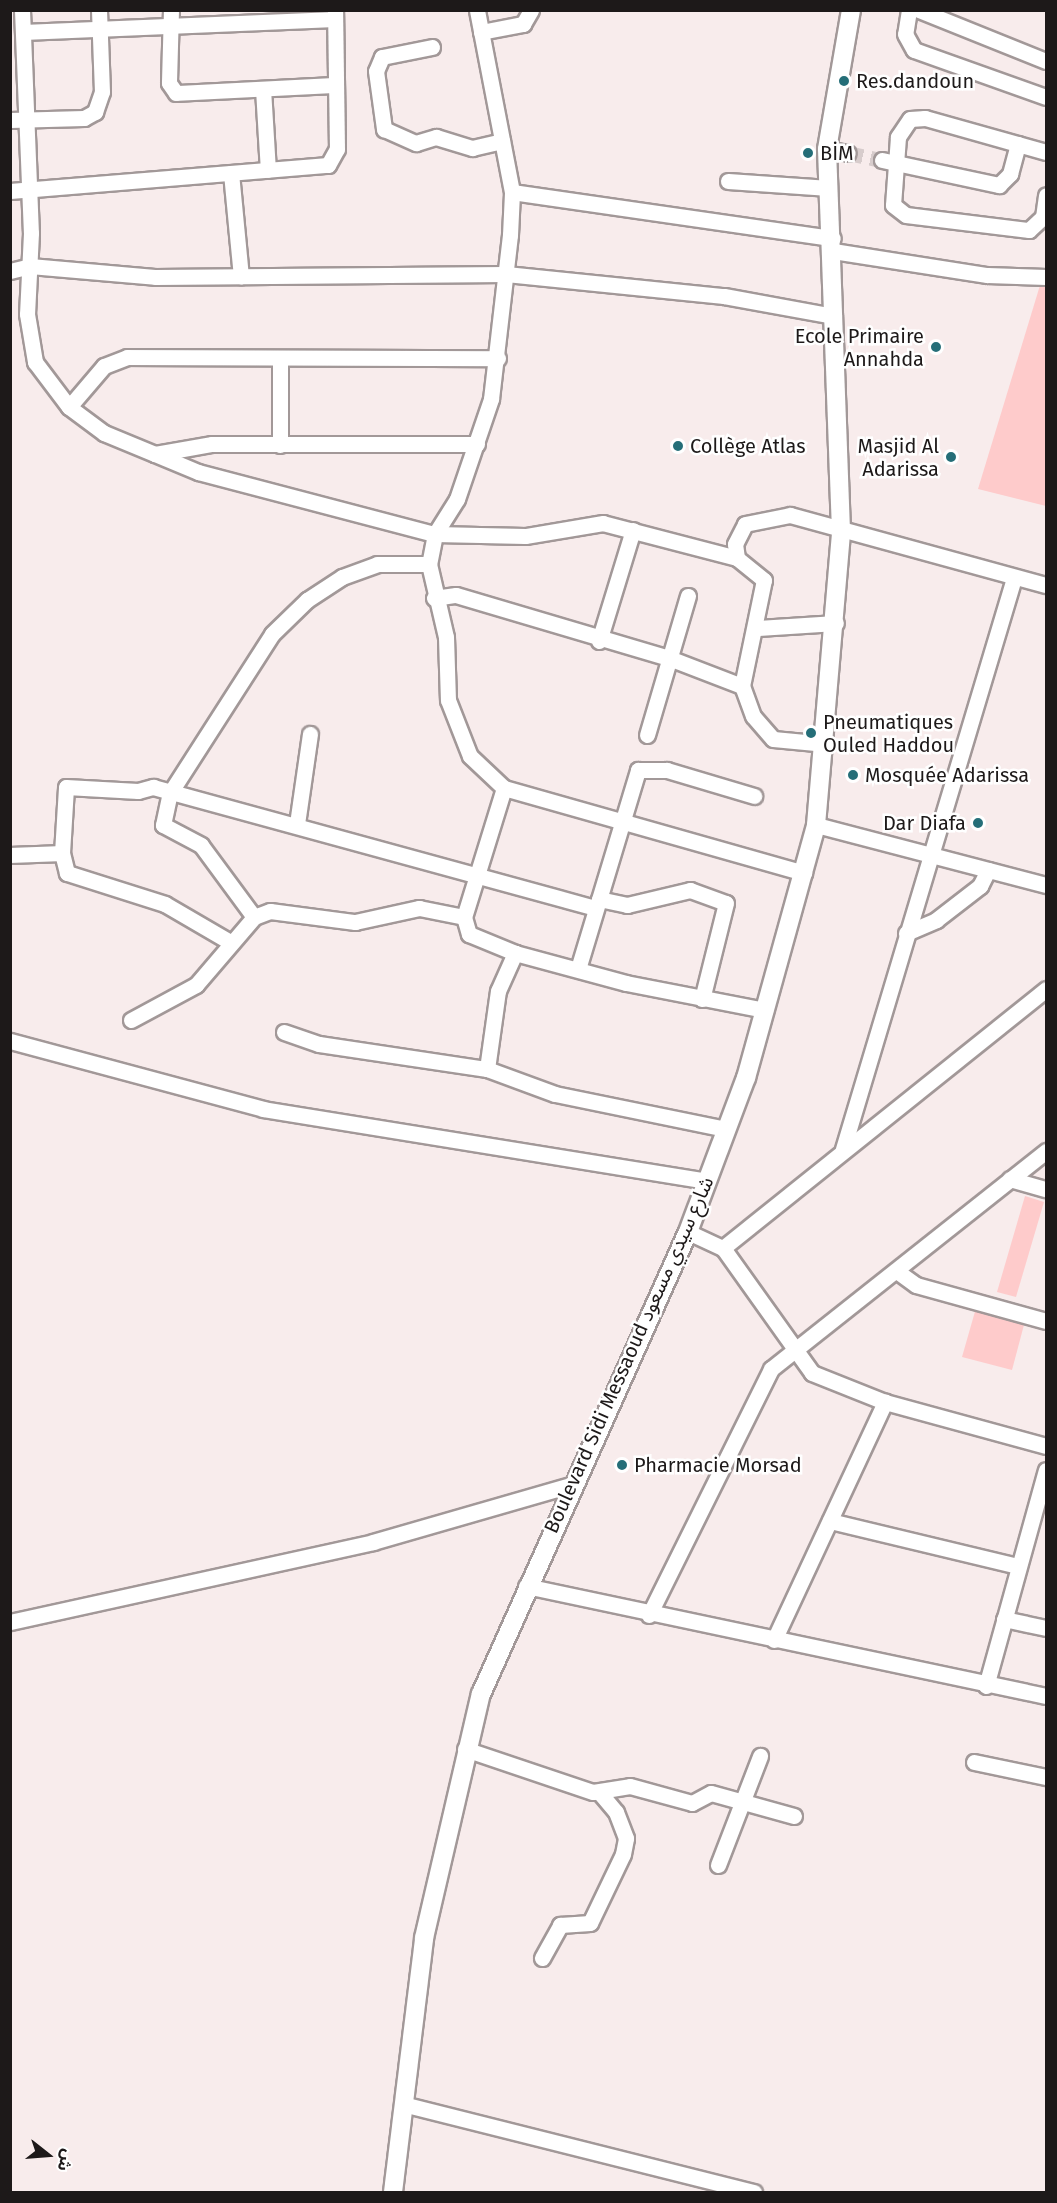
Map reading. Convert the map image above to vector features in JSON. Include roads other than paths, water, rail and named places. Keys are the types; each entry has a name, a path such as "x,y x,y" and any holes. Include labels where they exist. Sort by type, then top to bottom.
{"street":[{"path":"22,10 22,32 17,51 27,119 18,190 30,266 27,314 35,362 69,407 104,433 198,472 435,534 525,536 603,523 737,558 764,580 758,628 742,686 753,716 773,739 826,744"},
{"path":"477,10 512,192 498,358 477,444 457,499 435,534 429,564 434,598 446,637 453,722 470,756 504,788 804,873"},
{"path":"481,32 523,24 531,10"},
{"name":"Boulevard Sidi Messaoud شارع سيدي مسعود","path":"393,2193 424,1938 465,1749 498,1645 688,1232 726,1129 765,1010 816,825 826,744 836,623 840,531 833,244 827,149 851,10"},
{"path":"909,10 905,34 914,50 1047,97"},
{"path":"919,10 1047,61"},
{"path":"18,190 268,170 332,162 337,149 335,15 100,18 22,32"},
{"path":"171,17 173,92 336,84"},
{"path":"10,120 84,118 95,112 102,92 100,18"},
{"path":"432,47 382,57 376,71 384,129 416,143 436,137 472,148 502,141"},
{"path":"264,89 268,170"},
{"path":"1047,152 925,118 910,119 900,128 889,161 893,205 906,215 1029,230 1043,217 1047,195"},
{"path":"889,161 999,185 1010,174 1018,144"},
{"path":"827,149 848,153"},
{"path":"231,173 241,277"},
{"path":"728,181 829,188"},
{"path":"512,192 833,244 987,275 1047,277"},
{"path":"10,271 30,266 155,277 506,274 714,295 834,316"},
{"path":"69,407 114,360 498,358"},
{"path":"280,360 280,445"},
{"path":"155,454 202,444 477,444"},
{"path":"737,558 739,531 764,516 790,515 840,531 1047,585"},
{"path":"599,641 633,530"},
{"path":"254,917 201,845 163,825 170,793 272,634 307,600 342,576 377,564 429,564"},
{"path":"843,1149 929,854 1014,578"},
{"path":"434,598 456,595 599,641 669,658 742,686"},
{"path":"647,735 688,596"},
{"path":"758,628 836,623"},
{"path":"297,824 310,734"},
{"path":"578,969 638,770 644,767 754,796"},
{"path":"230,942 165,904 67,873 62,853 66,787 138,791 153,787 297,824 475,877 598,903 627,905 690,890 726,903 702,999"},
{"path":"504,788 464,917 469,934 515,953 702,999 765,1010"},
{"path":"816,825 1047,885"},
{"path":"10,855 62,853"},
{"path":"906,933 936,920 980,886 988,870"},
{"path":"131,1020 196,985 230,942 254,917 281,911 362,921 419,908 464,917"},
{"path":"487,1069 498,992 515,953"},
{"path":"723,1248 843,1149 1047,989"},
{"path":"284,1032 319,1044 487,1069 555,1094 726,1129"},
{"path":"10,1041 263,1109 706,1181"},
{"path":"649,1615 757,1392 771,1369 898,1272 1047,1151"},
{"path":"1010,1179 1047,1190"},
{"path":"688,1232 723,1248 812,1373 829,1382 885,1402 1047,1446"},
{"path":"898,1272 916,1286 1047,1321"},
{"path":"774,1641 885,1402"},
{"path":"986,1686 1018,1566 1042,1502 1047,1470"},
{"path":"10,1622 373,1542 574,1484"},
{"path":"830,1521 1018,1566"},
{"path":"526,1586 649,1615 986,1686 1047,1696"},
{"path":"1004,1619 1047,1628"},
{"path":"465,1749 599,1792 630,1786 687,1802 711,1793 794,1816"},
{"path":"718,1865 760,1756"},
{"path":"974,1762 1047,1777"},
{"path":"542,1958 560,1925 590,1923 623,1854 626,1838 616,1812 599,1792"},
{"path":"403,2104 754,2193"}],"tunnel":[{"path":"848,153 882,160"}],"place":[{"name":"Res.dandoun","path":"844,81"},
{"name":"BİM","path":"808,153"},
{"name":"Ecole Primaire Annahda","path":"936,347"},
{"name":"Collège Atlas","path":"678,446"},
{"name":"Masjid Al Adarissa","path":"951,457"},
{"name":"Pneumatiques Ouled Haddou","path":"811,733"},
{"name":"Mosquée Adarissa","path":"853,775"},
{"name":"Dar Diafa","path":"978,823"},
{"name":"Pharmacie Morsad","path":"622,1465"}]}
